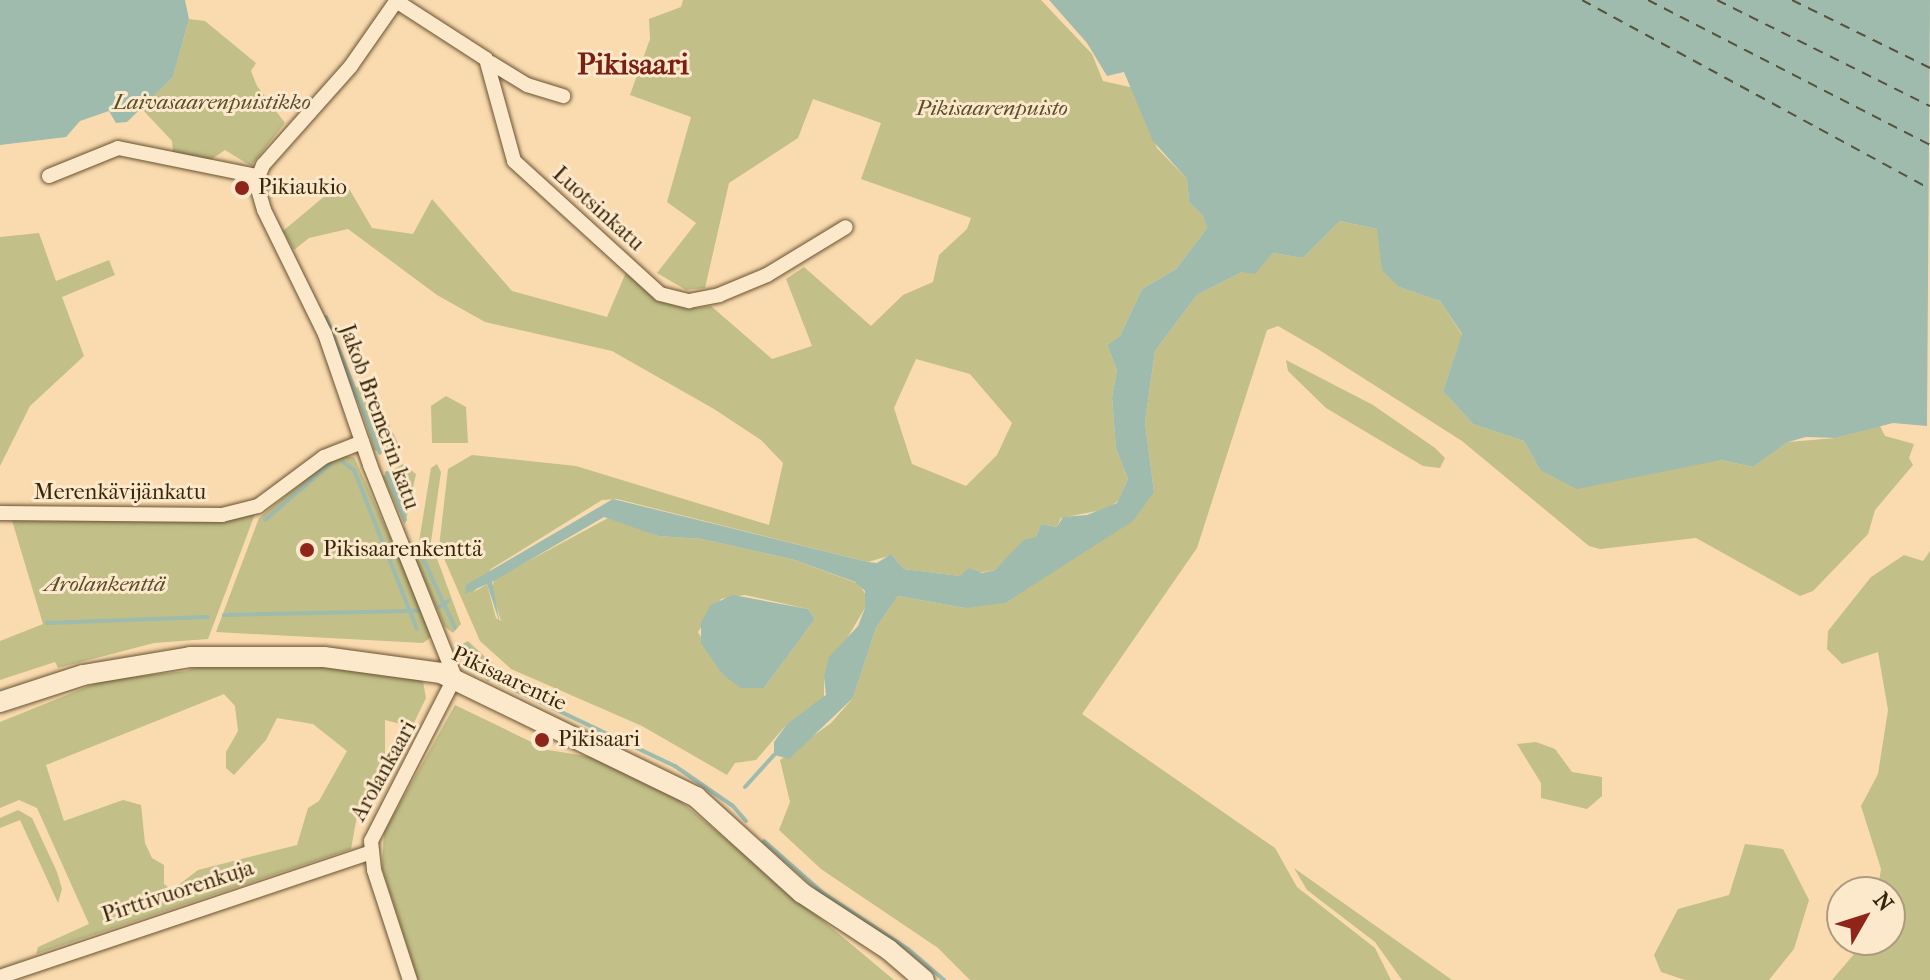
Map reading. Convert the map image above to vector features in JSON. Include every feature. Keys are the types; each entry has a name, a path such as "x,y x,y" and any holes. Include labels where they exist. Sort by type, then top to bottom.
{"street":[{"path":"49,176 118,148 257,176 351,66 396,0 519,81 563,96"},
{"name":"Luotsinkatu","path":"486,59 514,161 660,294 689,301 719,295 767,275 846,227"},
{"name":"Jakob Bremerin katu","path":"257,176 259,199 317,313 362,442 455,677"},
{"name":"Merenkävijänkatu","path":"0,513 222,515 258,506 324,457 362,442"},
{"name":"Pikisaarentie","path":"0,702 83,675 207,656 324,657 455,677 696,797 802,893 889,950 924,980"},
{"name":"Arolankaari","path":"410,980 371,852 374,829 421,750 455,677"},
{"name":"Pirttivuorenkuja","path":"0,977 371,852"}],"green space":[{"name":"Pikisaarenpuisto","path":"683,0 1041,0 1092,54 1103,81 1134,88 1157,148 1187,179 1189,202 1203,216 1207,228 1176,269 1142,289 1120,336 1107,345 1117,370 1112,397 1116,449 1128,479 1118,501 1107,509 1061,518 1057,527 1041,524 1036,537 995,570 960,576 904,569 892,555 868,562 617,499 602,500 491,569 474,592 487,584 496,618 501,621 491,588 495,579 610,517 658,536 702,539 795,560 859,584 866,595 865,608 824,677 824,700 787,724 756,760 735,763 727,775 642,726 511,669 480,641 439,547 448,469 472,455 576,466 769,525 783,463 761,440 714,409 612,351 485,322 437,295 348,229 309,238 294,250 283,231 344,180 372,228 413,234 432,199 512,291 607,317 627,270 664,302 688,309 711,306 772,359 812,346 786,279 804,267 871,326 903,295 933,282 939,255 967,229 971,218 861,179 881,123 813,99 798,138 729,183 705,288 686,290 657,273 696,223 667,202 691,117 630,95 650,39 649,19 681,7","holes":["916,359 970,374 1012,423 997,455 966,486 912,464 894,408","745,595 808,609 815,619 764,688 723,675 698,632 721,599"]},
{"name":"Laivasaarenpuistikko","path":"189,19 205,21 256,63 251,71 257,86 285,123 251,166 225,150 209,161 173,152 172,141 141,108 173,77"},
{"path":"1340,221 1377,229 1399,287 1440,301 1462,335 1443,391 1473,424 1524,441 1540,470 1721,460 1753,467 1788,442 1836,438 1880,426 1885,436 1914,444 1909,458 1913,465 1875,510 1868,534 1813,591 1800,596 1696,538 1600,549 1589,546 1462,441 1278,326 1267,330 1197,548 1082,714 1275,848 1297,887 1375,948 1391,980 970,980 938,948 821,869 779,830 790,802 780,760 831,723 853,698 876,628 898,596 965,608 1154,492 1145,422 1155,351 1197,295 1242,272 1257,271 1273,253 1303,258"},
{"path":"39,233 56,281 109,260 115,275 62,297 84,356 30,406 0,466 0,237"},
{"path":"1286,360 1373,405 1435,448 1445,458 1440,468 1423,466 1326,408 1288,371"},
{"path":"369,384 399,445 382,453 374,450 355,388"},
{"path":"446,396 466,407 468,443 432,443 431,406"},
{"path":"336,455 354,457 434,635 423,643 216,632 259,518"},
{"path":"403,464 416,474 405,525 383,476"},
{"path":"437,464 441,472 431,542 461,624 453,633 444,626 416,560 431,468"},
{"name":"Arolankenttä","path":"258,506 208,639 154,643 58,668 55,662 0,680 0,641 43,624 10,514 163,517"},
{"path":"1930,551 1930,980 1832,980 1852,956 1906,956 1906,876 1880,876 1881,869 1861,806 1878,774 1888,710 1878,652 1842,664 1827,649 1828,631 1871,577 1904,555 1923,561"},
{"path":"468,641 497,668 488,682 455,648"},
{"path":"281,662 422,676 426,698 412,727 385,720 385,770 357,816 351,849 36,954 38,947 89,924 37,808 19,800 0,808 0,722 104,680 186,671 209,663","holes":["224,694 235,706 238,731 226,752 226,768 234,775 266,740 277,718 313,724 347,751 319,801 308,808 297,845 198,870 172,890 164,884 164,865 152,858 145,843 141,805 123,800 64,821 46,765"]},
{"path":"455,705 548,750 605,759 672,794 894,980 418,980 382,868 384,832"},
{"path":"1536,742 1555,749 1572,772 1602,777 1602,796 1587,809 1541,798 1541,783 1517,744"},
{"path":"18,810 32,818 57,872 62,889 58,903 20,820 0,828 0,818"},
{"path":"1745,844 1783,849 1809,900 1794,949 1769,980 1685,980 1661,972 1654,955 1678,909 1729,895"},
{"path":"1294,868 1452,980 1402,980 1375,942 1307,890"}],"shaded area":[{"path":"0,0 185,0 189,19 173,77 127,122 116,123 109,111 80,121 66,137 0,145"},
{"path":"1049,0 1930,0 1927,426 1893,423 1836,438 1806,437 1788,442 1753,467 1721,460 1577,489 1540,470 1524,441 1473,424 1443,391 1462,334 1440,301 1399,287 1382,270 1377,229 1340,221 1303,258 1273,253 1255,274 1242,272 1197,295 1155,351 1145,422 1154,492 1133,521 1005,603 965,608 898,596 876,628 853,698 789,759 774,755 774,742 787,724 826,695 824,677 829,657 858,626 865,608 865,591 855,582 795,560 702,539 658,536 604,517 492,582 500,624 487,584 465,594 466,585 613,499 868,562 877,563 891,554 904,569 960,576 969,568 982,573 995,570 1024,540 1036,537 1041,524 1057,527 1063,517 1087,515 1117,503 1128,479 1116,449 1112,397 1117,370 1107,345 1120,336 1142,289 1176,269 1207,228 1203,216 1189,202 1187,179 1153,141 1124,72 1107,76 1087,43"},
{"path":"733,595 808,609 815,619 764,688 741,688 723,675 701,643 701,622 711,605"}],"waterway":[{"path":"326,317 380,453"},
{"path":"343,462 354,470 417,629"},
{"path":"265,520 330,464"},
{"path":"387,473 405,520"},
{"path":"421,554 455,628"},
{"path":"439,607 448,601"},
{"path":"224,615 421,611"},
{"path":"47,623 208,617"},
{"path":"467,646 490,674"},
{"path":"500,683 675,766 733,806 746,821"},
{"path":"745,787 774,755"},
{"path":"764,841 823,893 908,949 944,980"}],"ferry route":[{"path":"1582,0 1930,189"},
{"path":"1648,0 1930,145"},
{"path":"1717,0 1930,106"},
{"path":"1792,0 1930,68"}],"place":[{"name":"Pikiaukio","path":"242,188"},
{"name":"Pikisaarenkenttä","path":"307,550"},
{"name":"Pikisaari","path":"542,740"}],"district":[{"name":"Pikisaari","path":"633,65"}]}
